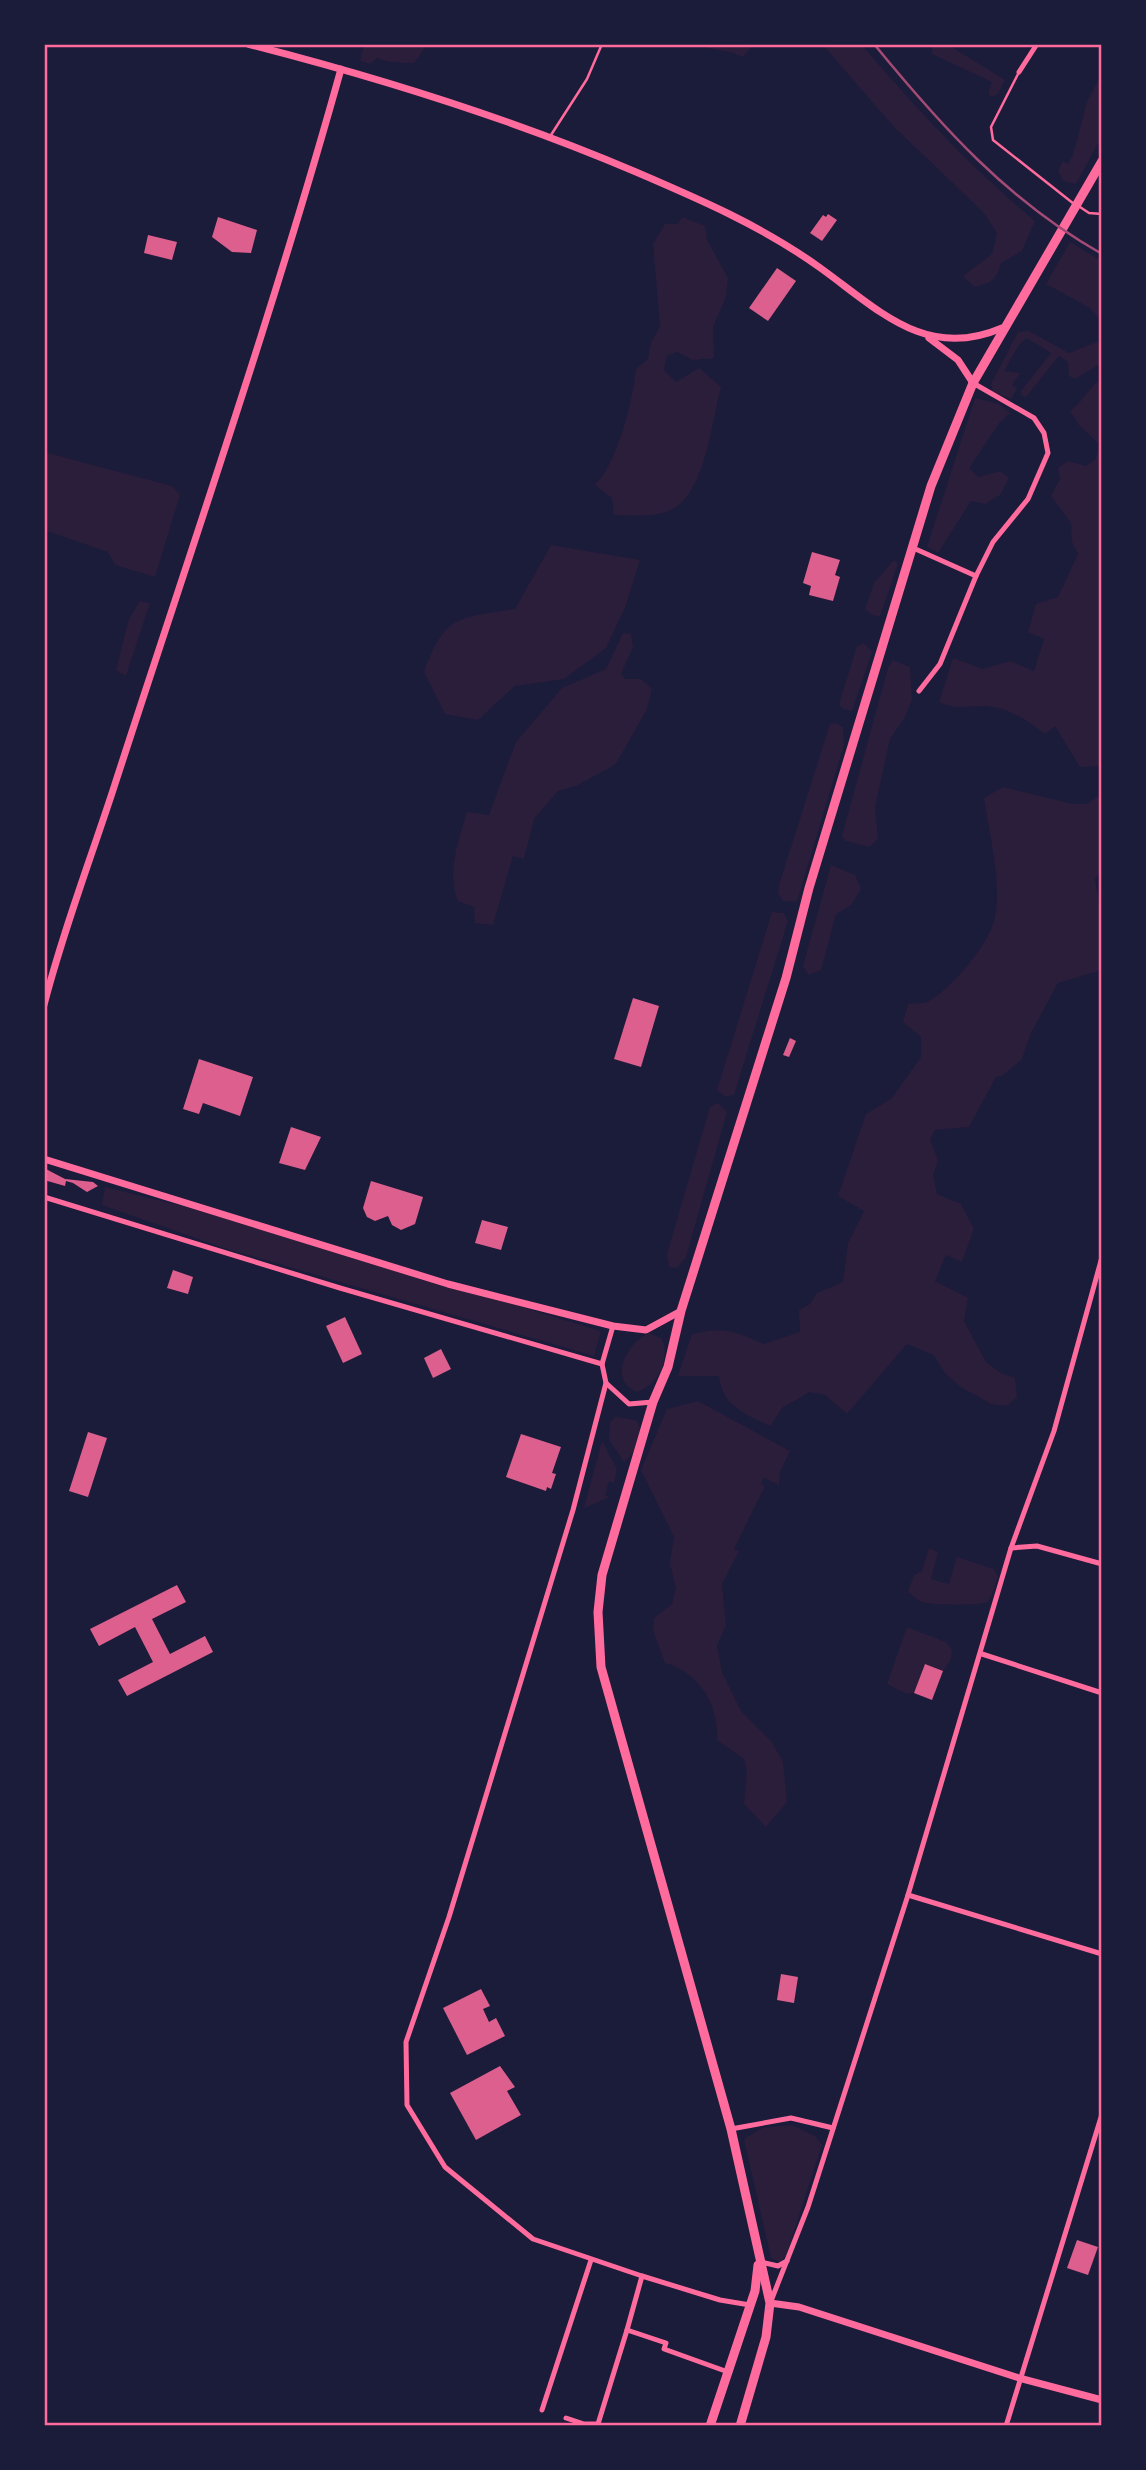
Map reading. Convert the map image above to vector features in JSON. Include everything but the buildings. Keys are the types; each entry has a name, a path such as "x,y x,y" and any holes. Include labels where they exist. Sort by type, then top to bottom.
{"main road":[{"path":"740,2426 766,2337 770,2303 758,2260 732,2129 601,1667 598,1612 602,1575 653,1402 668,1367 681,1311 786,978 808,888 911,547 953,426 1002,328 1102,160"},
{"path":"710,2426 750,2305 758,2260"},
{"path":"750,2305 770,2303"}],"street":[{"path":"248,44 419,91 550,136 744,220 800,253 889,318 949,351 973,383 1034,418 1044,433 1048,453 1028,499 993,542 975,576 940,664 919,691"},
{"path":"1018,72 1037,44"},
{"path":"44,1005 172,601 221,462 296,227 341,69"},
{"path":"922,334 965,340 1002,328"},
{"path":"911,547 975,576"},
{"path":"44,1159 448,1284 613,1326 646,1330 681,1311"},
{"path":"44,1197 340,1288 602,1364"},
{"path":"1102,1257 1054,1431 1011,1549 982,1654 908,1895 789,2259 770,2303 799,2307 1019,2378 1102,2400"},
{"path":"613,1326 602,1364 606,1383 573,1510 449,1917 406,2042 407,2105 445,2167 533,2239 720,2300 750,2305"},
{"path":"606,1383 629,1405 653,1402"},
{"path":"1011,1549 1037,1546 1102,1564"},
{"path":"982,1654 1102,1693"},
{"path":"908,1895 1102,1954"},
{"path":"1006,2426 1102,2114"},
{"path":"732,2129 791,2118 833,2128"},
{"path":"758,2260 778,2266 789,2259"},
{"path":"542,2410 591,2260"},
{"path":"566,2418 587,2425 598,2424 642,2276"},
{"path":"627,2330 666,2343 664,2349 728,2372"}],"lane":[{"path":"550,136 587,79 603,44"},
{"path":"1018,72 991,127 993,140 1060,195 1089,213 1102,215"}],"shaded area":[{"path":"364,44 423,44 424,49 414,63 388,62 377,58 370,64 360,61"},
{"path":"707,44 754,44 743,57 707,48"},
{"path":"822,44 861,44 944,136 988,180 1035,221 1022,251 1001,263 995,277 989,282 974,287 963,276 992,254 997,233 984,213 894,127"},
{"path":"927,44 947,44 1005,80 997,95 990,97 988,93 992,82 932,54 932,47"},
{"path":"1102,73 1102,136 1076,184 1063,181 1058,170 1063,161 1068,164 1073,155 1087,102"},
{"path":"682,217 705,226 707,240 728,278 726,297 713,327 714,358 693,360 677,352 667,356 664,370 676,382 699,368 721,387 706,454 693,488 673,509 659,514 614,515 612,498 595,485 617,447 628,414 636,369 648,359 651,343 660,326 653,244 665,224 678,224"},
{"path":"1070,242 1102,261 1102,321 1090,308 1046,284"},
{"path":"1029,331 1069,353 1102,340 1102,363 1075,379 1069,376 1068,362 1059,356 1026,397 1021,395 1021,391 1051,353 1027,338 1019,345 1004,371 1020,373 1012,385 1017,388 1011,399 993,392 991,384 1018,332"},
{"path":"1102,379 1102,766 1080,767 1055,726 1045,734 1009,711 983,706 955,707 939,702 953,658 983,669 1010,661 1034,671 1044,639 1028,632 1036,604 1058,597 1078,554 1072,542 1071,523 1051,496 1060,479 1058,468 1068,461 1086,466 1096,459 1099,444 1079,425 1070,411"},
{"path":"975,398 999,404 1010,413 999,423 969,468 978,477 1000,471 1009,478 1000,495 985,504 971,501 938,553 927,547"},
{"path":"44,452 172,486 180,495 155,577 115,565 108,552 44,530"},
{"path":"551,545 640,560 625,608 606,648 564,679 515,686 478,720 445,714 424,672 439,639 456,622 515,609"},
{"path":"894,560 898,564 880,616 872,615 865,609 874,583"},
{"path":"140,601 150,603 126,676 116,670 129,619"},
{"path":"623,633 631,634 633,647 621,674 626,679 641,679 652,689 647,709 616,764 576,786 558,791 534,819 524,859 513,856 493,925 475,923 474,907 458,901 453,880 455,856 467,812 489,815 516,742 562,688 606,669"},
{"path":"864,643 872,652 852,711 843,709 839,704 857,646"},
{"path":"893,660 910,667 912,700 905,717 890,739 875,807 878,838 870,847 846,841 842,836 888,668"},
{"path":"830,724 843,727 844,745 797,902 783,901 778,893 779,885"},
{"path":"1003,787 1073,804 1087,804 1102,794 1102,869 1095,879 1102,921 1102,970 1058,983 1030,1035 1022,1059 1002,1076 996,1077 969,1127 935,1130 930,1139 938,1160 933,1175 937,1194 961,1204 974,1229 962,1262 946,1255 935,1281 968,1298 964,1321 986,1362 1001,1373 1015,1378 1017,1397 1007,1406 991,1404 959,1386 944,1372 934,1355 907,1344 847,1414 825,1395 810,1392 782,1408 770,1426 736,1408 725,1395 719,1376 678,1376 692,1334 712,1330 729,1331 764,1344 800,1332 799,1310 810,1304 817,1293 843,1282 848,1243 864,1211 838,1196 866,1114 891,1099 921,1057 921,1037 903,1022 908,1004 929,1001 948,986 969,964 992,927 997,888 984,798"},
{"path":"831,865 855,875 861,889 851,905 836,914 821,970 809,975 803,966"},
{"path":"772,912 784,913 788,921 734,1095 726,1097 717,1090"},
{"path":"718,1103 727,1112 686,1257 677,1268 669,1267 667,1254 710,1107"},
{"path":"105,1187 206,1212 601,1331 594,1356 224,1248 102,1205"},
{"path":"650,1333 662,1339 665,1355 657,1378 637,1392 623,1379 622,1370 634,1344"},
{"path":"698,1401 790,1451 780,1472 779,1485 764,1478 761,1484 765,1486 734,1549 739,1551 722,1584 726,1626 717,1645 722,1672 741,1711 772,1742 783,1762 787,1802 766,1827 744,1804 747,1772 744,1759 717,1740 715,1714 704,1692 688,1674 665,1663 653,1630 654,1618 672,1604 676,1588 670,1564 674,1537 641,1470 667,1409"},
{"path":"616,1417 636,1420 640,1430 636,1448 624,1462 609,1440 610,1422"},
{"path":"602,1441 617,1469 614,1483 609,1481 605,1495 610,1497 584,1508"},
{"path":"929,1548 938,1552 931,1579 949,1584 957,1557 994,1569 998,1577 989,1600 975,1604 935,1604 922,1602 908,1592 914,1575 922,1571"},
{"path":"907,1627 946,1642 952,1650 951,1659 943,1671 925,1664 914,1693 907,1694 887,1684"},
{"path":"792,2125 815,2136 822,2145 786,2256 780,2262 771,2258 744,2139 762,2128"}],"railway":[{"path":"874,44 978,160 1037,211 1102,254"}]}
